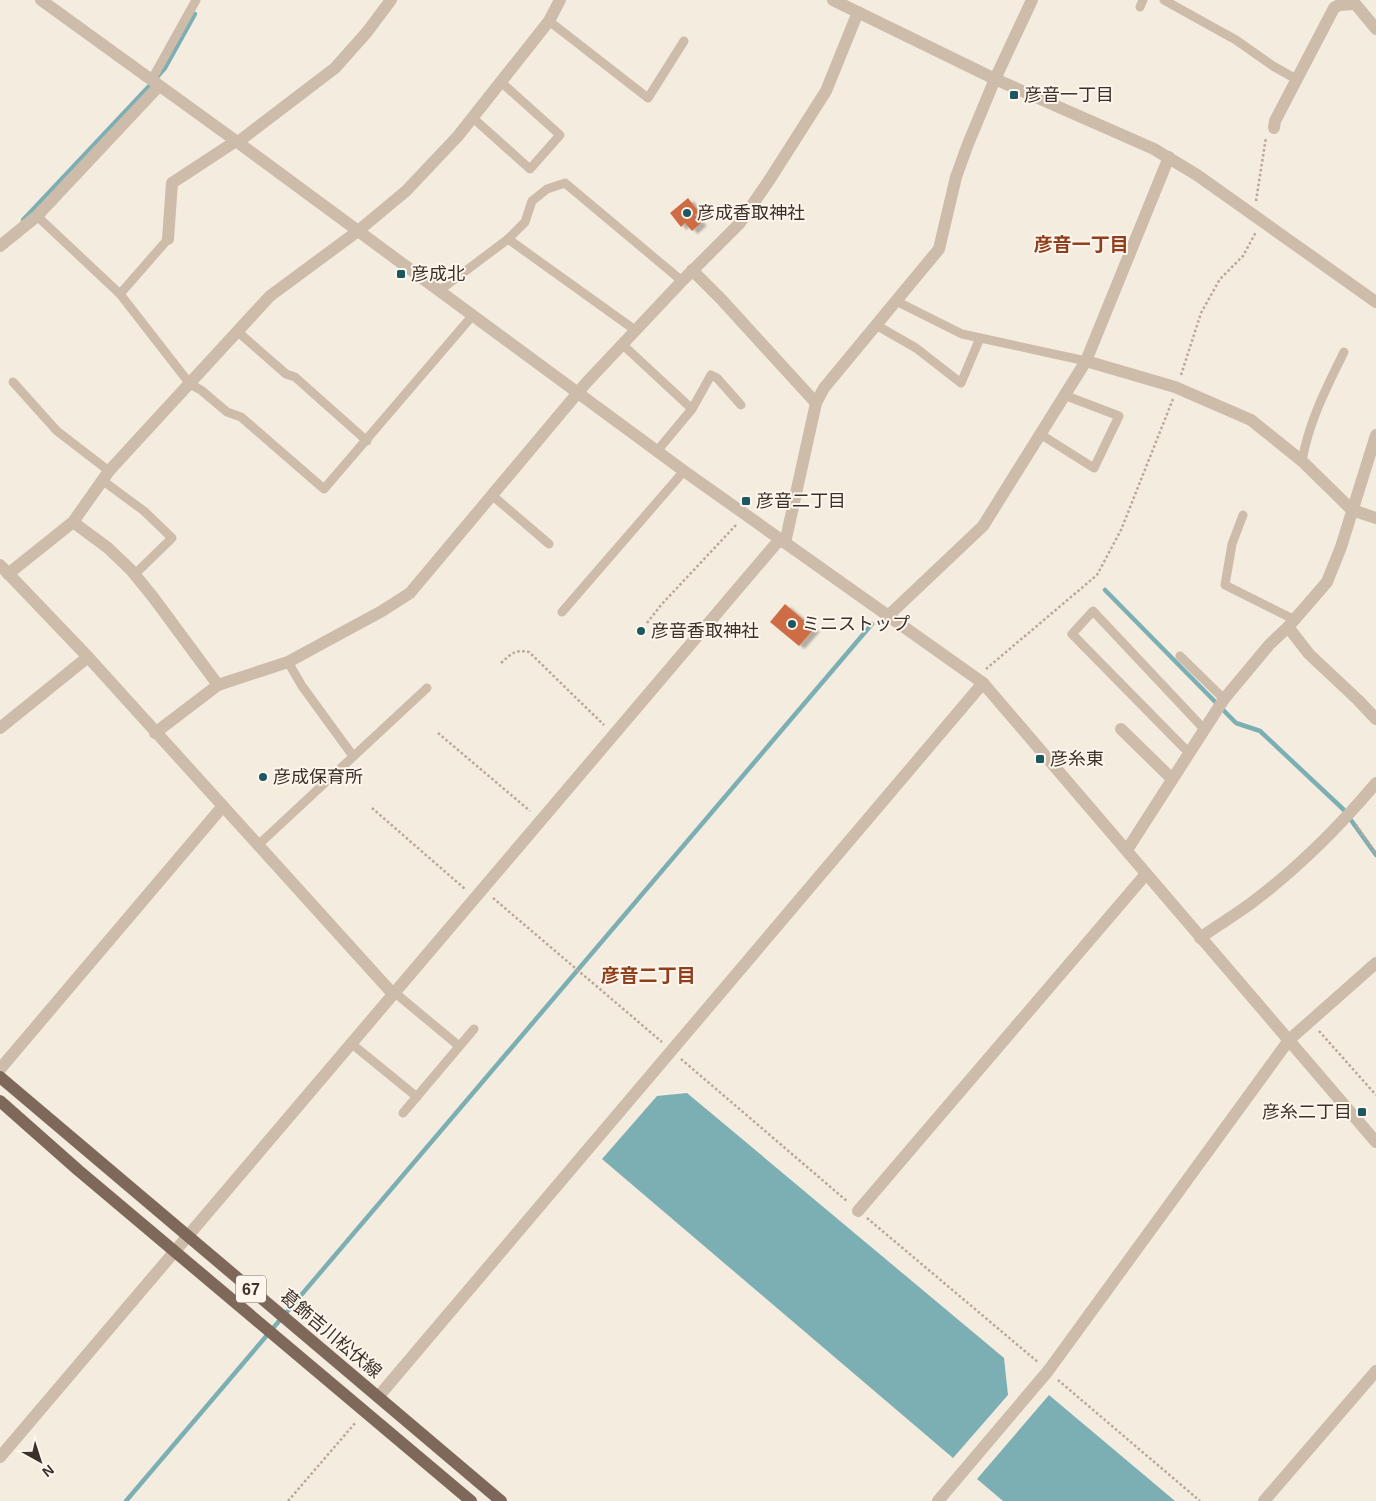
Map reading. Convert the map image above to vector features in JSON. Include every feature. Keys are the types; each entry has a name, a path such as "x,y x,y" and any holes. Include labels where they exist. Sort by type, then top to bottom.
{"main road":[{"name":"葛飾吉川松伏線","path":"0,1077 501,1501"},
{"name":"葛飾吉川松伏線","path":"0,1101 78,1170 471,1501"}],"street":[{"path":"41,0 684,471 889,615 984,677 1146,874 1376,1142"},
{"path":"168,239 172,183 237,142 335,68 367,32 391,0"},
{"path":"394,993 257,846 88,657 4,569 73,522 106,476 270,296 358,231 406,191 473,118 549,22 560,0"},
{"path":"833,0 995,79 1116,131 1169,157 1376,302"},
{"path":"0,1457 541,820 783,541 816,403 824,388 939,250 956,177 995,79 1032,0"},
{"path":"1270,130 1334,8 1353,2 1376,29"},
{"path":"155,733 218,685 288,662 382,611 410,593 586,383 692,270 739,224 806,126 826,91 858,12"},
{"path":"0,246 37,216 155,83"},
{"path":"889,615 983,526 1086,361 1169,157"},
{"path":"692,270 816,403"},
{"path":"1086,361 1177,388 1251,420 1302,461 1352,510 1376,518"},
{"path":"1127,850 1224,699 1269,644 1291,623 1327,582 1341,547 1376,435"},
{"path":"73,522 108,548 134,575 218,685"},
{"path":"1291,623 1309,654 1376,719"},
{"path":"0,728 88,657"},
{"path":"378,1397 984,677"},
{"path":"1121,729 1172,779"},
{"path":"1200,938 1253,902 1303,862 1349,815 1376,783"},
{"path":"0,1069 223,806"},
{"path":"858,1211 1146,874"},
{"path":"938,1501 1048,1371 1289,1040 1376,963"},
{"path":"1264,1501 1376,1371"}],"lane":[{"path":"155,83 196,0"},
{"path":"1164,0 1236,40 1273,66 1296,79"},
{"path":"549,22 648,98 684,40"},
{"path":"473,118 530,169 560,135 501,82"},
{"path":"439,290 508,239 525,222 532,201 547,189 565,183 682,281"},
{"path":"37,216 120,294 190,384 201,390 227,412 241,417 324,489 367,441 472,315"},
{"path":"120,294 168,239"},
{"path":"508,239 635,330"},
{"path":"896,301 962,334 1086,361"},
{"path":"876,326 916,348 961,383 980,338"},
{"path":"237,331 286,374 295,377 367,441"},
{"path":"622,344 692,409"},
{"path":"1302,461 1312,419 1344,352"},
{"path":"657,451 692,409 711,376 717,378 741,405"},
{"path":"13,382 57,432 172,538 134,575"},
{"path":"1040,434 1094,468 1119,416 1064,395"},
{"path":"562,612 684,471"},
{"path":"492,496 550,544"},
{"path":"1243,515 1232,544 1225,585 1291,623"},
{"path":"1189,752 1072,634 1093,611 1204,728"},
{"path":"1180,656 1224,699"},
{"path":"288,662 302,686 353,756"},
{"path":"257,846 427,688"},
{"path":"394,993 459,1046"},
{"path":"403,1113 474,1029"},
{"path":"352,1044 417,1097"}],"path":[{"path":"984,677 1097,575 1121,530 1177,388 1201,313 1220,279 1243,256 1257,218 1256,205 1270,130"},
{"path":"647,623 661,604 746,514"},
{"path":"501,663 510,654 519,650 528,652 614,735"},
{"path":"438,733 541,820"},
{"path":"372,808 475,898"},
{"path":"1349,815 1376,853"},
{"path":"1310,1020 1376,1095"},
{"path":"858,1211 1200,1501"},
{"path":"288,1501 365,1411"}],"water":[{"path":"687,1093 1004,1358 1008,1395 953,1458 602,1159 657,1096"},
{"path":"1049,1395 1175,1501 1003,1501 977,1479"}],"building":[{"path":"688,198 699,212 695,215 701,223 692,231 685,223 681,227 670,213"},
{"path":"785,604 814,629 799,646 770,622"}],"waterway":[{"path":"157,77 165,68 195,14"},
{"path":"23,220 152,83"},
{"path":"1105,590 1236,723 1260,731 1343,809 1376,855"},
{"path":"126,1501 872,624"}],"place":[{"name":"彦音一丁目","path":"1014,95"},
{"name":"彦成香取神社","path":"687,213"},
{"name":"彦成北","path":"401,274"},
{"name":"彦音二丁目","path":"746,501"},
{"name":"ミニストップ","path":"792,624"},
{"name":"彦音香取神社","path":"641,631"},
{"name":"彦糸東","path":"1040,759"},
{"name":"彦成保育所","path":"263,777"},
{"name":"彦糸二丁目","path":"1362,1112"}],"district":[{"name":"彦音一丁目","path":"1081,244"},
{"name":"彦音二丁目","path":"648,975"}]}
